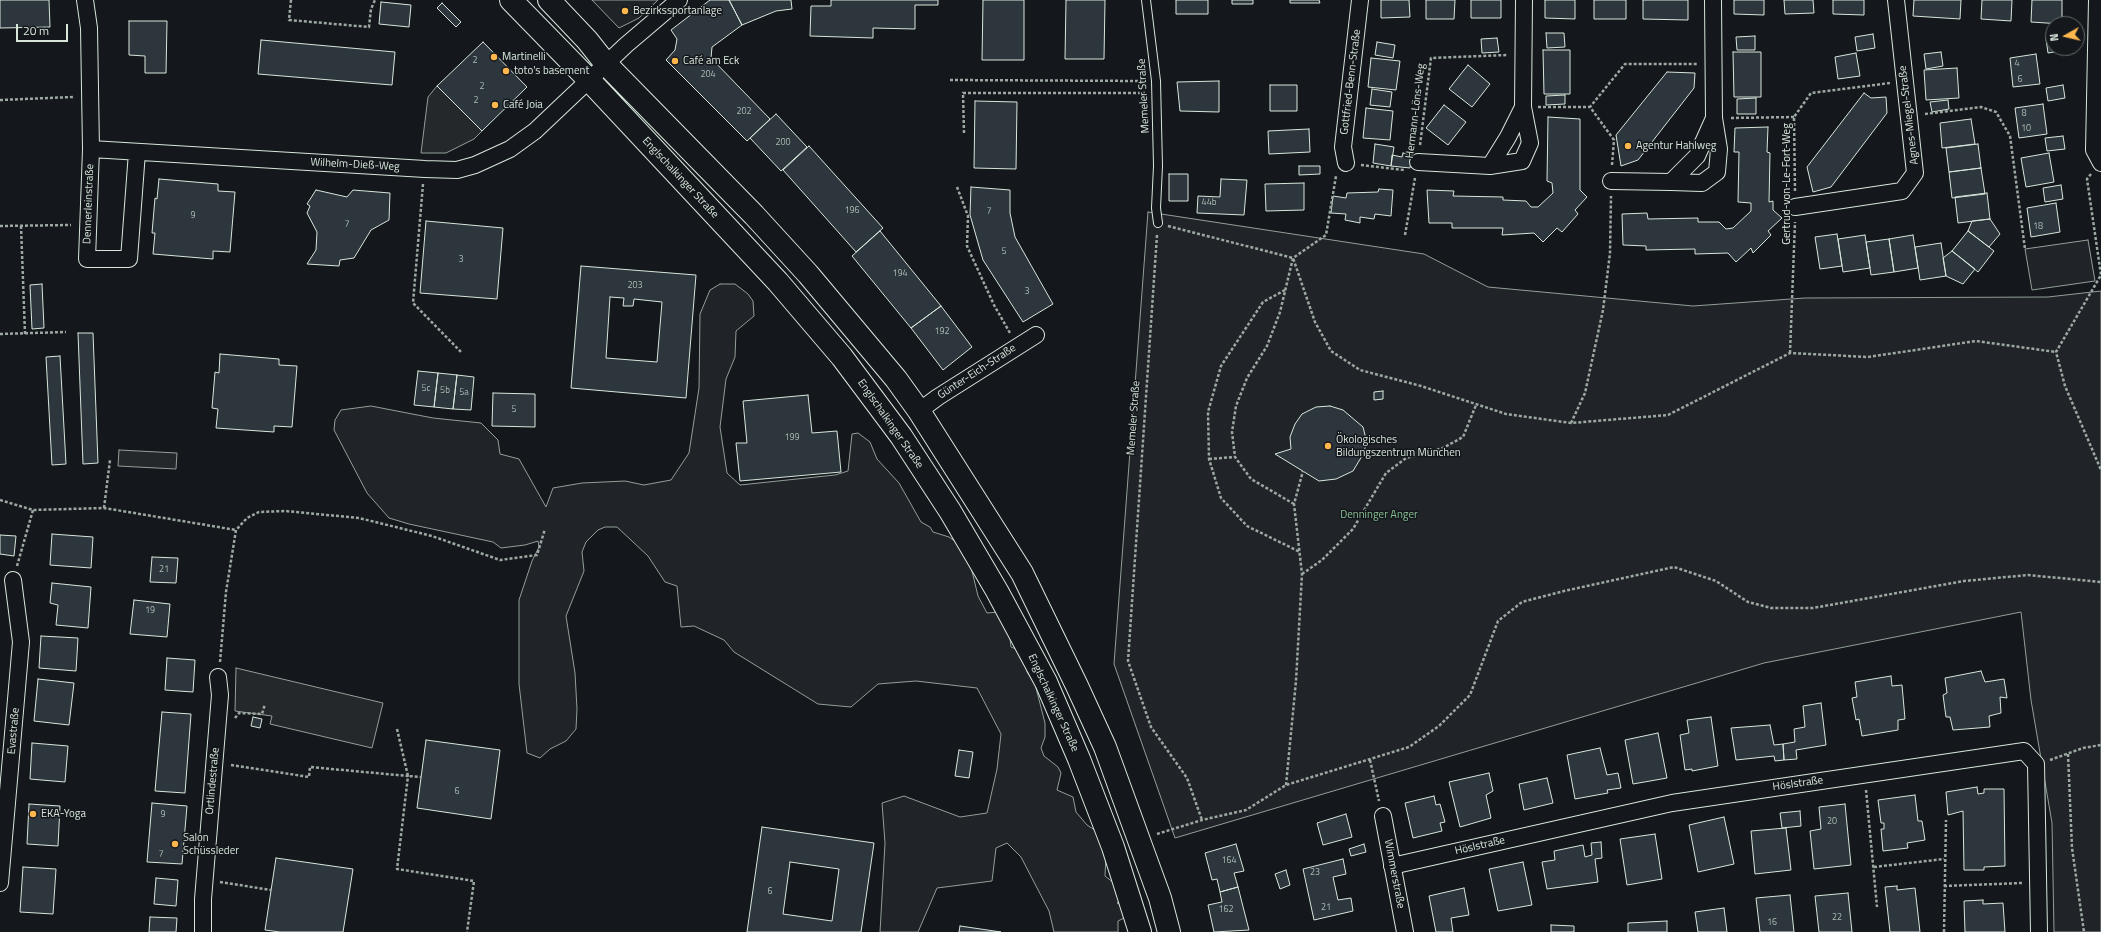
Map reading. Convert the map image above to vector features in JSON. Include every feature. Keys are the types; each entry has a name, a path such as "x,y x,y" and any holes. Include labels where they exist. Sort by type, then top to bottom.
{"main road":[{"name":"Englschalkinger Straße","path":"511,0 589,80 778,282 842,357 901,436 942,499 996,591 1046,682 1079,759 1113,847 1140,932"},
{"path":"549,0 587,40 606,64 754,215 808,274 896,379 919,411 1022,574 1105,747 1139,839 1169,932"}],"street":[{"name":"Dennerleinstraße","path":"85,0 89,28 91,150 87,260 129,259 137,152"},
{"name":"Wilhelm-Dieß-Weg","path":"91,150 425,170 457,170 475,165 510,149 535,131 645,28 678,0"},
{"name":"Gottfried-Benn-Straße","path":"1346,163 1343,147 1360,0"},
{"path":"1418,162 1490,166 1522,160 1530,143 1523,107 1524,0"},
{"path":"1611,181 1702,183 1717,172 1718,149 1714,118 1715,64 1713,0"},
{"name":"Agnes-Miegel-Straße","path":"1796,206 1902,191 1915,172 1896,0"},
{"path":"2098,0 2094,150 2100,162"},
{"path":"1490,166 1508,137 1523,107"},
{"path":"1671,182 1696,156 1714,118"},
{"name":"Günter-Eich-Straße","path":"919,411 938,397 1036,335"},
{"name":"Evastraße","path":"0,883 22,642 13,580"},
{"name":"Ortlindestraße","path":"203,932 204,899 220,695 218,678"},
{"name":"Höslstraße","path":"1392,866 1672,803 2024,751 2036,764 2039,932"},
{"name":"Wimmerstraße","path":"1383,816 1404,932"}],"lane":[{"name":"Memeler Straße","path":"1146,0 1157,92 1158,166 1156,208 1158,223"}],"path":[{"path":"291,0 289,20 369,27 371,9 375,0"},
{"name":"Hermann-Löns-Weg","path":"1405,234 1418,162 1431,58 1524,55"},
{"path":"1590,107 1625,64 1715,64"},
{"path":"950,80 1156,81"},
{"name":"Gertrud-von-Le-Fort-Weg","path":"1790,353 1796,206 1794,117 1811,93 1904,81"},
{"path":"964,133 963,93 1157,92"},
{"path":"0,100 90,96"},
{"path":"1909,116 1981,106 1996,112 2010,136 2025,249"},
{"path":"1523,107 1590,107"},
{"path":"1571,423 1585,393 1603,310 1610,253 1611,181 1614,140 1590,107"},
{"path":"1714,118 1794,117"},
{"path":"1294,504 1251,479 1235,457 1232,432 1236,406 1247,378 1267,346 1280,312 1293,258 1326,235 1334,178 1346,163 1409,170 1418,162"},
{"path":"2100,162 2087,179 2101,275 2056,352 2065,386 2101,470"},
{"path":"425,170 413,303 461,352"},
{"path":"957,187 968,216 967,246 994,305 1018,346"},
{"path":"1158,223 1293,258"},
{"name":"Memeler Straße","path":"1158,223 1128,661 1151,727 1187,778 1202,820"},
{"path":"0,226 89,224"},
{"path":"21,226 25,334"},
{"path":"1293,258 1315,322 1331,351 1360,370 1421,386 1506,414 1571,423 1668,415 1790,353 1868,357 1976,340 2056,352"},
{"path":"1285,289 1263,302 1221,366 1208,412 1209,459 1221,498 1247,526 1300,552"},
{"path":"0,334 66,332"},
{"path":"1302,574 1322,560 1353,529 1386,473 1406,458 1443,448 1463,437 1476,405"},
{"path":"1209,459 1235,457"},
{"path":"104,508 110,460"},
{"path":"1286,785 1296,681 1302,574 1294,504 1304,472"},
{"path":"0,500 34,510 104,508 236,530"},
{"path":"13,580 34,510"},
{"path":"218,678 226,592 236,530 248,518 260,512 285,511 359,518 432,536 500,560 537,555 545,529"},
{"path":"1139,839 1202,820 1246,810 1286,785 1409,747 1439,726 1470,695 1498,621 1522,602 1564,591 1674,567 1716,581 1748,602 1771,608 1813,608 1964,581 2028,575 2101,582"},
{"path":"398,729 408,776 398,870 474,881 467,932"},
{"path":"2084,932 2072,848 2068,754 2083,748 2101,745"},
{"path":"1370,760 1383,816"},
{"path":"215,763 309,778 310,767 421,776"},
{"path":"1865,774 1877,907"},
{"path":"1944,932 1944,859 1946,820"},
{"path":"1874,867 1944,859"},
{"path":"218,881 271,890"},
{"path":"1944,886 2038,883"}],"green space":[{"name":"Bezirkssportanlage","path":"592,0 658,0 639,18 619,28"},
{"name":"Denninger Anger","path":"1148,212 1424,254 1488,287 1693,306 1805,298 2048,297 2101,291 2101,932 2054,932 2052,823 2031,700 2021,612 1764,663 1175,838 1114,664"},
{"path":"2088,240 2095,281 2032,290 2025,249"},
{"path":"720,284 735,284 748,294 753,301 754,316 736,331 735,357 726,379 720,427 727,473 740,485 835,475 848,471 852,434 858,433 870,442 877,459 899,483 921,522 930,527 933,532 949,537 963,547 971,567 978,596 987,613 999,612 1010,638 1011,647 1021,651 1027,664 1027,672 1035,684 1045,723 1045,737 1041,748 1044,756 1058,767 1061,773 1057,790 1073,797 1076,812 1087,825 1101,834 1106,856 1105,876 1114,883 1121,899 1117,903 1123,906 1126,917 1118,921 1118,932 1054,932 1049,911 1021,857 1007,843 996,848 992,881 937,888 918,932 880,932 885,843 882,803 904,796 960,817 987,813 997,769 1001,734 977,688 916,681 878,684 851,707 818,704 734,652 724,640 694,626 681,627 677,586 665,582 648,556 617,527 605,527 598,530 586,542 582,552 584,571 566,616 575,673 577,709 576,729 566,741 550,749 540,758 527,753 519,684 519,600 532,561 539,547 538,541 525,545 501,548 493,542 409,524 389,518 367,493 334,430 335,420 341,410 371,406 433,418 481,423 498,440 500,454 519,459 546,507 553,488 582,483 625,481 644,485 671,480 689,453 699,388 700,314 710,290"}],"shaded area":[{"path":"437,86 482,131 474,139 446,153 421,153 428,97"},
{"path":"119,450 177,453 176,469 118,466"},
{"path":"236,668 383,703 372,748 270,724 272,716 235,711"}],"building":[{"path":"0,0 49,0 50,27 0,28"},
{"path":"710,0 729,0 742,25 712,47 711,58 770,119 747,141 666,60 675,50 677,39 671,30"},
{"path":"729,0 791,0 792,9 776,11 742,25"},
{"path":"831,0 938,0 938,5 915,5 915,29 873,28 873,38 810,36 811,6 831,6"},
{"path":"983,0 1024,0 1024,60 982,60"},
{"path":"1066,0 1105,0 1104,59 1065,59"},
{"path":"1176,0 1208,0 1208,14 1176,14"},
{"path":"1232,0 1253,0 1253,4 1232,4"},
{"path":"1290,0 1319,0 1320,3 1290,3"},
{"path":"1381,0 1409,0 1410,17 1381,18"},
{"path":"1426,0 1455,0 1454,19 1426,19"},
{"path":"1471,0 1501,0 1501,18 1471,18"},
{"path":"1545,0 1575,0 1575,19 1545,18"},
{"path":"1594,0 1626,0 1626,19 1594,19"},
{"path":"1643,0 1688,0 1688,20 1643,19"},
{"path":"1734,0 1764,0 1764,15 1734,14"},
{"path":"1784,0 1813,0 1814,13 1785,14"},
{"path":"1833,0 1864,0 1864,15 1833,14"},
{"path":"1914,0 1961,0 1960,19 1913,16"},
{"path":"1982,0 2012,0 2011,21 1981,19"},
{"path":"2032,0 2062,0 2062,16 2045,16 2045,23 2031,22"},
{"path":"381,2 411,5 409,27 379,24"},
{"path":"442,3 461,22 456,27 437,8"},
{"path":"129,21 167,21 166,73 145,73 145,56 129,55"},
{"path":"1546,33 1564,33 1565,47 1547,48"},
{"path":"1873,34 1875,48 1857,51 1855,37"},
{"path":"1755,36 1755,50 1737,50 1736,37"},
{"path":"1497,38 1499,52 1482,53 1481,39"},
{"path":"261,40 395,52 392,85 258,74"},
{"path":"483,42 527,87 482,131 437,86"},
{"path":"1377,42 1395,45 1393,58 1375,55"},
{"path":"1543,50 1570,50 1570,94 1544,94"},
{"path":"1733,52 1761,52 1761,97 1734,97"},
{"path":"1941,52 1943,66 1926,69 1924,54"},
{"path":"1856,53 1860,76 1838,79 1835,57"},
{"path":"2036,54 2040,84 2013,87 2010,58"},
{"path":"1371,58 1400,61 1396,90 1368,87"},
{"path":"1468,65 1490,84 1472,107 1449,89"},
{"path":"1957,68 1959,98 1926,100 1924,70"},
{"path":"1667,72 1695,73 1694,88 1638,160 1621,166 1616,135"},
{"path":"1219,81 1219,112 1180,111 1177,82"},
{"path":"1270,85 1297,85 1297,111 1270,111"},
{"path":"2063,85 2065,98 2048,101 2046,88"},
{"path":"1372,89 1392,92 1390,107 1370,105"},
{"path":"1864,93 1871,98 1886,97 1887,113 1831,187 1813,192 1807,167"},
{"path":"1565,95 1565,104 1546,105 1546,96"},
{"path":"1756,98 1756,114 1737,114 1737,99"},
{"path":"1948,100 1949,109 1932,112 1930,102"},
{"path":"975,101 1017,102 1016,169 974,168"},
{"path":"2043,104 2047,134 2019,138 2015,108"},
{"path":"1444,105 1466,122 1448,145 1426,128"},
{"path":"1366,108 1393,111 1390,140 1363,138"},
{"path":"776,114 807,147 781,171 750,138"},
{"path":"1548,117 1580,119 1580,190 1587,197 1575,210 1578,214 1562,232 1557,228 1543,242 1534,233 1502,235 1503,228 1452,228 1452,223 1429,223 1427,190 1454,191 1453,196 1503,197 1503,200 1526,201 1531,207 1538,207 1553,193 1552,183 1547,181"},
{"path":"1971,119 1975,144 1942,148 1940,123"},
{"path":"1768,127 1767,152 1770,153 1769,202 1773,201 1773,210 1782,218 1768,231 1771,235 1753,253 1751,248 1736,262 1728,253 1695,254 1695,249 1646,250 1646,246 1623,245 1622,214 1647,213 1648,219 1698,218 1698,222 1719,222 1726,229 1733,228 1751,211 1751,203 1738,202 1739,152 1734,152 1735,128"},
{"path":"1309,129 1310,152 1269,154 1268,131"},
{"path":"2063,136 2065,149 2047,151 2045,138"},
{"path":"1375,144 1394,147 1391,166 1373,163"},
{"path":"1978,144 1981,168 1949,172 1946,148"},
{"path":"809,146 883,228 856,252 783,170"},
{"path":"1403,153 1412,155 1410,168 1391,166 1392,155 1402,157"},
{"path":"2049,153 2054,182 2026,187 2021,158"},
{"path":"1299,166 1320,166 1320,174 1299,175"},
{"path":"1981,168 1985,194 1952,198 1949,172"},
{"path":"1169,174 1188,174 1188,201 1169,201"},
{"path":"159,179 218,184 218,191 235,192 230,252 213,251 213,259 153,254 155,233 152,233 155,198 157,199"},
{"path":"1221,179 1247,180 1244,215 1197,213 1198,196 1220,197"},
{"path":"1304,183 1304,210 1266,211 1265,184"},
{"path":"2061,185 2063,199 2045,202 2043,188"},
{"path":"971,187 1010,190 1010,213 1015,237 1053,304 1023,322 983,260 970,215"},
{"path":"1379,189 1393,190 1391,216 1375,214 1374,219 1360,217 1360,223 1345,220 1346,214 1331,213 1333,196 1346,198 1347,193 1378,192"},
{"path":"316,190 347,197 353,190 390,193 389,220 371,230 354,258 340,260 339,266 307,264 316,250 317,232 307,213 310,206 307,204"},
{"path":"1987,193 1990,219 1958,223 1955,197"},
{"path":"2056,203 2060,232 2031,237 2027,208"},
{"path":"1990,219 2000,234 1989,247 1968,231 1972,221"},
{"path":"426,221 503,228 497,299 420,293"},
{"path":"880,231 941,306 911,328 852,256"},
{"path":"1968,231 1994,251 1978,272 1952,251"},
{"path":"1837,234 1842,266 1820,269 1815,237"},
{"path":"1865,235 1870,268 1843,272 1838,239"},
{"path":"1913,235 1918,268 1894,272 1889,239"},
{"path":"1889,239 1894,272 1871,275 1866,242"},
{"path":"1941,243 1946,276 1920,280 1915,247"},
{"path":"1952,251 1975,269 1963,284 1946,276 1943,258"},
{"path":"581,266 696,275 686,398 571,388","holes":["610,297 624,298 623,306 633,306 634,299 662,302 657,362 606,358"]},
{"path":"42,284 44,328 32,329 30,285"},
{"path":"941,306 972,347 943,370 911,328"},
{"path":"78,333 93,333 98,463 83,464"},
{"path":"220,354 279,359 279,365 297,366 292,427 274,426 274,432 216,428 218,409 212,408 215,372 219,373"},
{"path":"60,356 66,464 52,465 46,357"},
{"path":"418,371 438,373 434,407 414,405"},
{"path":"438,373 457,375 453,409 434,407"},
{"path":"457,375 474,377 471,410 453,409"},
{"path":"1383,391 1383,399 1374,400 1374,392"},
{"path":"493,393 535,394 535,427 492,426"},
{"path":"808,395 812,433 837,431 841,472 740,481 736,443 747,443 743,401"},
{"name":"Ökologisches Bildungszentrum München","path":"1330,406 1343,410 1363,427 1367,443 1362,456 1353,471 1336,479 1319,481 1275,454 1291,449 1290,437 1295,424 1302,414 1316,407"},
{"path":"52,534 93,537 91,568 50,565"},
{"path":"0,535 16,536 14,556 0,554"},
{"path":"152,557 178,558 176,583 150,582"},
{"path":"52,583 91,587 88,628 56,625 58,605 50,603"},
{"path":"134,600 170,604 167,637 130,634"},
{"path":"41,636 78,638 76,671 39,668"},
{"path":"167,658 195,660 193,692 165,690"},
{"path":"1981,671 1985,682 2004,679 2007,698 2000,697 2001,713 1989,716 1990,727 1953,730 1950,717 1946,717 1943,695 1947,693 1945,678"},
{"path":"1891,676 1892,686 1902,685 1905,719 1898,720 1898,730 1862,736 1859,719 1856,720 1852,698 1857,697 1855,682"},
{"path":"38,679 74,683 69,725 34,721"},
{"path":"1821,703 1826,745 1796,750 1797,759 1784,760 1783,744 1795,742 1794,729 1805,727 1803,706"},
{"path":"162,712 191,714 185,793 155,791"},
{"path":"253,717 262,719 260,728 251,726"},
{"path":"1711,717 1718,766 1692,771 1692,769 1685,770 1680,735 1689,733 1687,720"},
{"path":"1770,725 1774,745 1783,744 1784,760 1775,761 1774,756 1736,760 1731,728"},
{"path":"1658,733 1667,778 1633,784 1625,740"},
{"path":"426,740 500,750 491,819 417,808"},
{"path":"32,743 68,746 65,782 30,779"},
{"path":"1600,748 1607,775 1618,773 1621,788 1607,790 1608,793 1575,799 1567,755"},
{"path":"959,750 973,752 969,778 955,776"},
{"path":"1489,773 1493,791 1486,795 1491,818 1460,827 1449,782"},
{"path":"1547,778 1553,803 1524,810 1519,784"},
{"path":"1977,787 1978,794 1984,793 1984,789 2004,789 2005,866 1984,867 1984,870 1964,870 1963,811 1948,815 1946,792"},
{"path":"1915,795 1918,821 1922,821 1925,840 1907,843 1908,848 1883,851 1881,829 1884,829 1884,823 1881,823 1878,800"},
{"path":"1434,796 1436,805 1440,804 1445,822 1440,823 1442,831 1413,838 1405,803"},
{"path":"152,803 187,806 182,864 147,862"},
{"path":"29,804 60,806 58,846 27,844"},
{"path":"1845,804 1851,865 1814,869 1810,831 1821,829 1819,807"},
{"path":"1800,811 1801,826 1782,828 1780,813"},
{"path":"1346,814 1352,837 1323,845 1317,823"},
{"path":"1724,817 1734,864 1698,872 1689,825"},
{"path":"762,827 874,843 861,932 747,932","holes":["790,862 839,869 832,921 783,914"]},
{"path":"1786,828 1791,870 1755,874 1751,831"},
{"path":"1655,834 1662,879 1627,885 1620,839"},
{"path":"1601,842 1602,858 1595,859 1598,882 1547,889 1542,862 1555,860 1554,851 1583,845 1585,857 1592,855 1591,843"},
{"path":"1236,844 1244,871 1234,873 1238,887 1220,892 1217,879 1212,880 1205,853"},
{"path":"1364,844 1366,852 1351,856 1349,849"},
{"path":"276,858 353,869 343,932 280,932 265,930"},
{"path":"1343,859 1346,874 1333,877 1338,900 1351,898 1353,911 1314,920 1303,869"},
{"path":"1523,862 1532,905 1498,911 1489,869"},
{"path":"23,867 56,869 53,914 20,912"},
{"path":"1286,870 1290,885 1280,889 1275,874"},
{"path":"156,878 178,880 176,906 154,904"},
{"path":"1897,886 1897,890 1915,888 1920,932 1890,932 1885,887"},
{"path":"1238,887 1249,930 1214,932 1208,905 1222,902 1220,892"},
{"path":"1464,888 1469,915 1451,918 1453,932 1436,932 1429,896"},
{"path":"1848,893 1852,932 1819,932 1815,896"},
{"path":"1790,895 1794,932 1760,932 1756,898"},
{"path":"1983,900 1983,904 2003,903 2005,932 1965,932 1964,901"},
{"path":"1724,908 1727,932 1698,932 1695,912"},
{"path":"150,917 177,918 176,932 149,932"},
{"path":"1667,921 1667,932 1628,932 1628,923"},
{"path":"1551,925 1574,926 1574,932 1551,932"},
{"path":"960,926 1001,932 959,932"}],"place":[{"name":"Bezirkssportanlage","path":"625,11"},
{"name":"Martinelli","path":"494,57"},
{"name":"Café am Eck","path":"675,61"},
{"name":"toto's basement","path":"506,71"},
{"name":"Café Joia","path":"495,105"},
{"name":"Agentur Hahlweg","path":"1628,146"},
{"name":"Ökologisches Bildungszentrum München","path":"1328,446"},
{"name":"EKA-Yoga","path":"33,814"},
{"name":"Salon Schüssleder","path":"175,844"}]}
